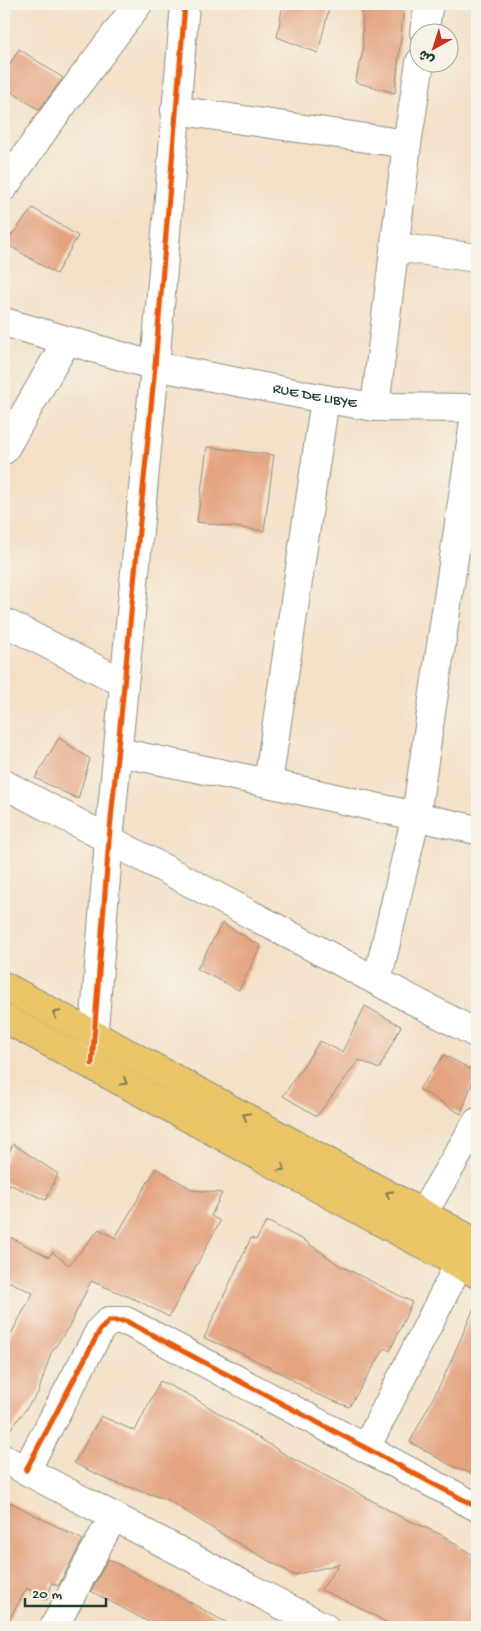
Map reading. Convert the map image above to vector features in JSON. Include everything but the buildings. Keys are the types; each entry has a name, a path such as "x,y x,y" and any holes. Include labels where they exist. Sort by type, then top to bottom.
{"main road":[{"path":"11,990 474,1241"},
{"path":"4,1020 92,1064 468,1269"}],"street":[{"path":"4,187 48,124 138,4"},
{"path":"92,1064 108,840 155,366 185,4"},
{"path":"426,22 429,4"},
{"path":"375,407 419,72"},
{"path":"176,110 408,144"},
{"path":"395,247 477,258"},
{"name":"RUE DE LIBYE","path":"4,322 66,342 155,366 325,399 375,407 477,408"},
{"path":"4,450 66,342"},
{"path":"268,783 325,399"},
{"path":"377,981 416,815 477,408"},
{"path":"4,622 124,683"},
{"path":"118,752 416,815 477,830"},
{"path":"4,784 477,1034"},
{"path":"4,1020 11,990"},
{"path":"410,1238 423,1212 477,1122"},
{"path":"366,1448 468,1269 474,1241"},
{"path":"316,1625 15,1465 100,1330 110,1321 126,1321 477,1507"},
{"path":"54,1627 113,1517"}],"cycle path":[{"path":"92,1064 109,840 155,366 185,4"},
{"path":"26,1470 100,1330 109,1321 126,1321 477,1507"}]}
